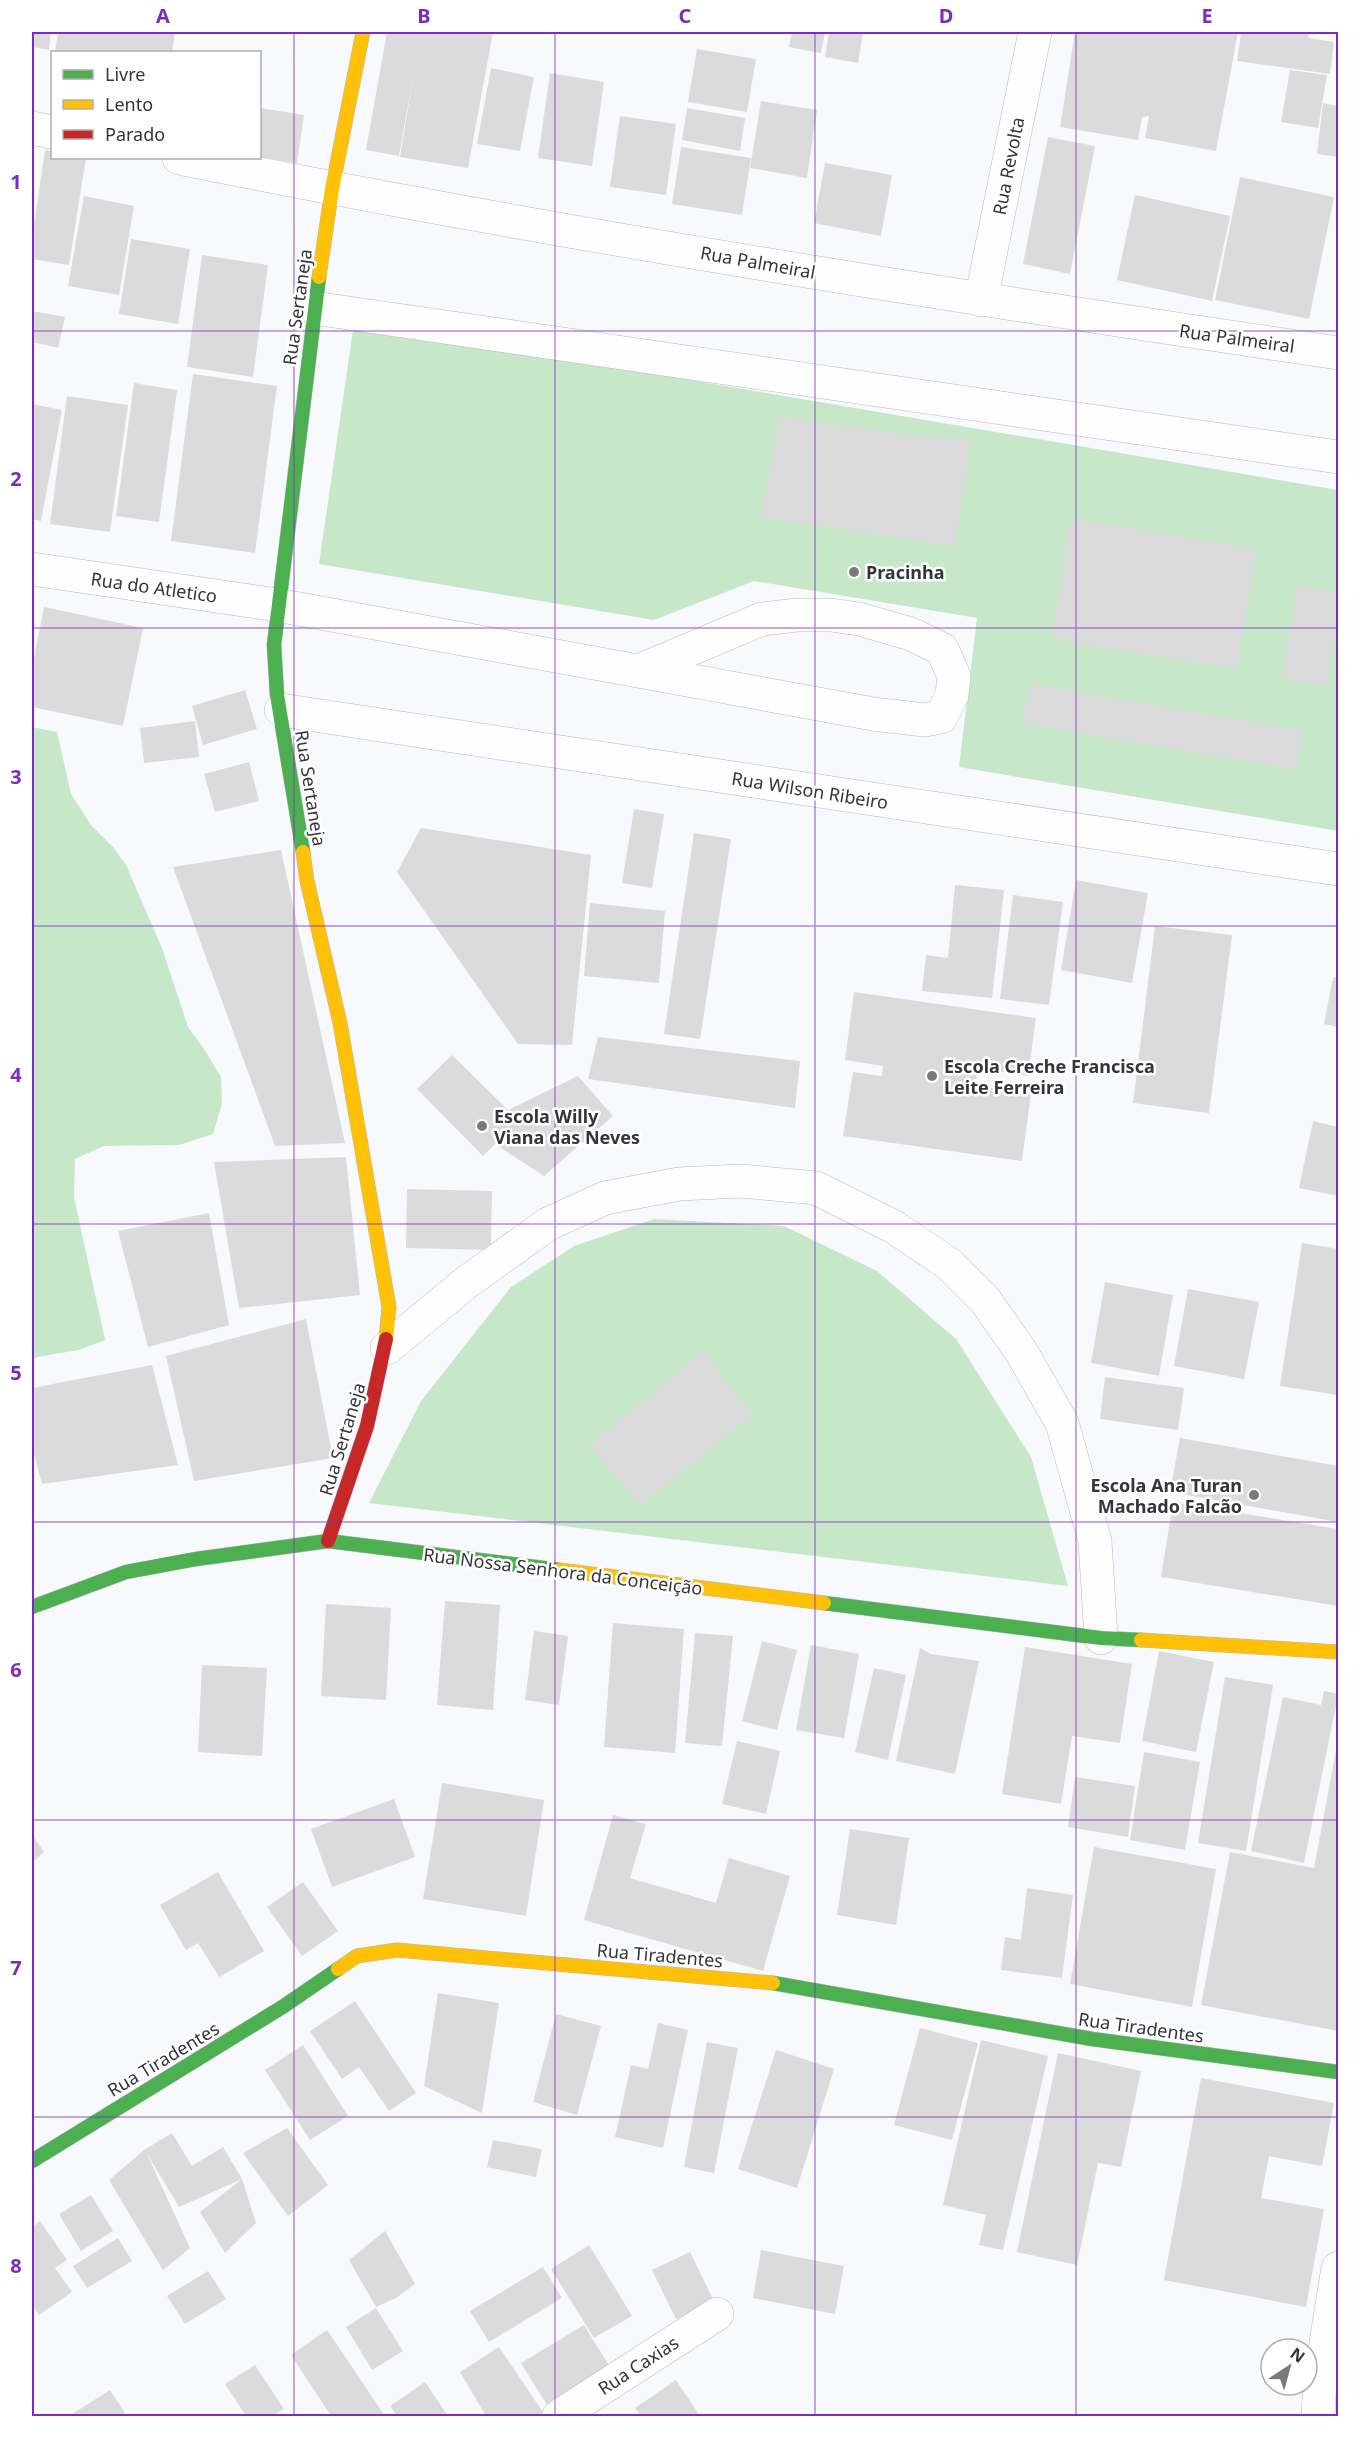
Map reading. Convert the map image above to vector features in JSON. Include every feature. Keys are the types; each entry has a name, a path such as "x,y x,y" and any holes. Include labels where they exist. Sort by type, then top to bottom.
{"street":[{"name":"Rua Sertaneja","path":"328,1541 370,1424 387,1348 389,1307 340,1023 307,881 277,695 274,645 314,308 332,189 363,32"},
{"name":"Rua Revolta","path":"981,300 1035,32"},
{"path":"32,128 51,132"},
{"name":"Rua Palmeiral","path":"184,159 332,189 981,300 1338,353"},
{"path":"314,308 1338,457"},
{"name":"Rua do Atletico","path":"32,569 277,605"},
{"path":"277,605 641,670 771,697 925,720 941,717 952,695 954,676 942,649 931,643 884,626 831,615 797,615 762,619 641,670"},
{"name":"Rua Wilson Ribeiro","path":"281,710 1338,869"},
{"path":"387,1348 467,1282 548,1224 605,1198 679,1184 741,1180 816,1188 894,1227 949,1264 985,1300 1022,1353 1062,1423 1095,1541 1101,1638"},
{"name":"Rua Nossa Senhora da Conceição","path":"32,1607 126,1572 196,1559 328,1541 1101,1638 1338,1652"},
{"name":"Rua Tiradentes","path":"32,2161 284,2006 357,1956 397,1950 762,1981 1092,2039 1338,2072"},
{"path":"1318,2416 1320,2380 1338,2268"},
{"name":"Rua Caxias","path":"559,2416 717,2314"}],"green space":[{"name":"Pracinha","path":"354,323 1338,490 1338,831 959,767 977,618 754,581 654,620 319,564"},
{"path":"32,727 57,732 71,794 91,825 113,847 126,865 162,948 188,1027 221,1077 222,1104 213,1134 179,1145 104,1146 75,1159 74,1197 105,1340 79,1350 37,1357 32,1360"},
{"path":"654,1219 784,1226 877,1271 956,1339 1031,1457 1068,1586 369,1503 421,1401 511,1287 574,1246"}],"building":[{"path":"32,32 51,32 49,50 32,47"},
{"path":"58,32 175,32 172,51 55,51"},
{"path":"387,32 493,32 468,168 400,157 414,71 399,156 366,150"},
{"path":"792,32 825,32 821,53 789,47"},
{"path":"829,32 863,32 858,63 825,57"},
{"path":"1075,32 1238,32 1216,151 1145,138 1149,116 1142,117 1138,140 1060,127"},
{"path":"1241,32 1309,32 1308,38 1334,42 1330,74 1237,61"},
{"path":"697,49 756,59 747,112 688,102"},
{"path":"491,68 534,77 520,151 477,144"},
{"path":"1290,70 1327,75 1318,128 1281,122"},
{"path":"550,73 604,82 592,166 538,158"},
{"path":"761,101 817,110 807,178 750,168"},
{"path":"1323,103 1338,106 1338,157 1317,154"},
{"path":"261,108 304,115 297,163 261,157"},
{"path":"687,108 745,118 740,151 682,140"},
{"path":"620,116 676,124 666,195 610,187"},
{"path":"1048,137 1095,146 1070,274 1023,264"},
{"path":"681,147 751,158 742,215 672,204"},
{"path":"45,150 51,151 51,159 86,159 69,265 32,259 32,240"},
{"path":"825,163 892,175 881,236 814,223"},
{"path":"1240,177 1334,197 1309,319 1215,300"},
{"path":"1135,195 1230,216 1212,301 1117,280"},
{"path":"84,196 134,206 119,295 68,286"},
{"path":"131,239 190,249 178,324 119,314"},
{"path":"202,255 268,265 253,377 187,367"},
{"path":"32,311 65,317 58,348 32,342"},
{"path":"193,374 277,386 255,553 171,541"},
{"path":"134,383 177,390 159,522 116,516"},
{"path":"67,396 128,405 110,532 50,524"},
{"path":"32,404 62,410 41,521 32,519"},
{"path":"779,416 906,435 971,439 955,546 761,517"},
{"path":"1070,518 1256,549 1237,669 1052,639"},
{"path":"1298,585 1338,592 1338,617 1326,687 1281,678"},
{"path":"44,607 143,628 123,726 32,707 32,668"},
{"path":"1029,683 1303,731 1296,770 1023,723"},
{"path":"245,690 257,729 203,745 192,706"},
{"path":"195,721 199,757 144,763 140,728"},
{"path":"249,762 259,801 215,812 204,774"},
{"path":"634,809 664,814 652,888 622,883"},
{"path":"421,828 591,855 572,1045 518,1044 397,872"},
{"path":"694,833 731,839 700,1039 664,1034"},
{"path":"281,850 345,1143 275,1146 173,867"},
{"path":"1076,880 1148,893 1132,983 1061,970"},
{"path":"955,885 1004,890 992,998 922,991 926,955 948,958"},
{"path":"1013,895 1063,902 1049,1005 1000,999"},
{"path":"590,903 665,911 659,983 584,976"},
{"path":"1155,926 1232,935 1209,1113 1133,1103"},
{"path":"1333,977 1338,978 1338,1027 1324,1024"},
{"name":"Escola Creche Francisca Leite Ferreira","path":"854,992 1036,1018 1028,1076 978,1068 975,1086 1031,1093 1022,1161 843,1136 853,1072 882,1076 883,1066 845,1060"},
{"path":"598,1037 800,1061 795,1108 588,1079"},
{"path":"452,1055 508,1110 578,1076 613,1116 544,1176 495,1144 483,1156 417,1089"},
{"path":"1313,1121 1338,1127 1338,1196 1299,1188"},
{"path":"346,1157 360,1295 239,1308 214,1162"},
{"path":"407,1189 492,1191 491,1250 406,1248"},
{"path":"209,1213 229,1325 148,1347 118,1231"},
{"path":"1302,1243 1338,1249 1338,1395 1280,1386"},
{"path":"1105,1282 1173,1295 1159,1376 1091,1363"},
{"path":"1188,1289 1259,1302 1244,1379 1174,1366"},
{"path":"306,1319 333,1458 194,1481 166,1356"},
{"path":"703,1352 753,1414 640,1506 589,1445"},
{"path":"152,1365 178,1465 42,1484 32,1447 32,1388"},
{"path":"1105,1377 1184,1388 1178,1430 1100,1419"},
{"path":"1180,1438 1338,1466 1338,1522 1170,1492"},
{"path":"1173,1502 1338,1529 1338,1606 1161,1577"},
{"path":"445,1601 500,1605 493,1710 437,1705"},
{"path":"326,1604 391,1608 386,1700 321,1696"},
{"path":"613,1623 684,1629 675,1753 604,1747"},
{"path":"534,1631 568,1636 559,1705 525,1700"},
{"path":"695,1633 733,1636 722,1746 685,1743"},
{"path":"762,1641 797,1650 777,1730 742,1721"},
{"path":"811,1645 859,1654 844,1738 796,1730"},
{"path":"1025,1647 1132,1664 1120,1743 1072,1736 1061,1804 1002,1794"},
{"path":"920,1648 931,1654 979,1661 955,1774 896,1761"},
{"path":"1159,1651 1214,1662 1196,1752 1142,1741"},
{"path":"202,1665 267,1668 262,1756 198,1752"},
{"path":"874,1668 906,1675 888,1760 855,1752"},
{"path":"1225,1677 1273,1685 1246,1851 1198,1843"},
{"path":"1324,1691 1338,1694 1338,1696 1304,1863 1251,1851 1283,1697 1321,1705"},
{"path":"737,1741 780,1751 766,1814 722,1804"},
{"path":"1337,1745 1338,2031 1201,2005 1230,1852 1314,1868"},
{"path":"1144,1752 1200,1762 1185,1850 1130,1840"},
{"path":"1075,1777 1135,1786 1128,1837 1068,1827"},
{"path":"442,1783 544,1800 526,1916 423,1899"},
{"path":"394,1799 415,1857 332,1887 311,1829"},
{"path":"613,1815 646,1824 630,1878 716,1903 729,1858 790,1876 763,1971 584,1920"},
{"path":"850,1829 909,1838 896,1925 837,1915"},
{"path":"32,1834 44,1852 32,1863"},
{"path":"1094,1847 1216,1869 1192,2007 1070,1984"},
{"path":"218,1872 264,1951 219,1977 198,1943 186,1950 160,1905"},
{"path":"303,1882 338,1931 302,1956 267,1907"},
{"path":"1027,1888 1073,1895 1062,1978 1001,1970 1005,1937 1021,1940"},
{"path":"438,1993 499,2003 482,2113 424,2086"},
{"path":"355,2001 416,2093 389,2111 359,2067 342,2079 310,2031"},
{"path":"556,2014 601,2026 577,2115 533,2102"},
{"path":"658,2023 688,2030 663,2148 615,2137 631,2065 648,2069"},
{"path":"920,2028 978,2043 952,2140 894,2125"},
{"path":"981,2040 1048,2056 1003,2250 979,2245 986,2215 943,2205"},
{"path":"707,2042 738,2048 714,2173 684,2167"},
{"path":"303,2045 348,2116 310,2140 265,2070"},
{"path":"776,2050 834,2069 797,2188 738,2169"},
{"path":"1058,2053 1141,2071 1121,2167 1098,2163 1077,2265 1017,2252"},
{"path":"1201,2078 1334,2103 1322,2166 1269,2156 1261,2198 1324,2209 1306,2307 1164,2280"},
{"path":"287,2128 328,2185 288,2216 243,2153"},
{"path":"172,2133 192,2166 223,2147 242,2179 179,2207 146,2152 190,2248 163,2270 109,2180 144,2150"},
{"path":"493,2140 542,2149 536,2177 487,2167"},
{"path":"242,2179 256,2223 225,2253 200,2212"},
{"path":"91,2195 113,2231 81,2251 59,2214"},
{"path":"40,2221 67,2260 55,2268 72,2292 39,2315 32,2305 32,2227"},
{"path":"385,2231 415,2284 396,2298 376,2307 349,2260"},
{"path":"118,2238 132,2261 87,2288 73,2266"},
{"path":"589,2245 632,2316 594,2338 551,2269"},
{"path":"761,2250 844,2266 835,2314 753,2298"},
{"path":"690,2252 714,2301 676,2319 652,2270"},
{"path":"543,2267 562,2298 489,2342 470,2311"},
{"path":"208,2271 226,2299 185,2324 167,2296"},
{"path":"376,2308 403,2351 372,2370 346,2327"},
{"path":"584,2325 610,2367 547,2405 521,2363"},
{"path":"327,2330 385,2416 331,2416 291,2355"},
{"path":"499,2347 545,2415 486,2416 460,2372"},
{"path":"255,2365 284,2409 272,2416 246,2416 225,2384"},
{"path":"676,2380 700,2416 641,2416 635,2408"},
{"path":"425,2382 448,2416 397,2416 390,2406"},
{"path":"110,2390 127,2416 69,2416"}],"traffic: fast":[{"path":"303,852 277,695 274,645 319,277"},
{"path":"32,1607 126,1572 196,1559 328,1541 560,1570"},
{"path":"824,1603 1101,1638 1141,1640"},
{"path":"32,2161 284,2006 338,1969"},
{"path":"773,1983 1092,2039 1338,2072"}],"traffic: slow":[{"path":"319,277 332,189 363,32"},
{"path":"303,852 307,881 340,1023 389,1307 386,1339"},
{"path":"560,1570 824,1603"},
{"path":"1141,1640 1338,1652"},
{"path":"338,1969 357,1956 397,1950 773,1983"}],"traffic: jam":[{"path":"328,1541 367,1426 386,1339"}],"place":[{"name":"Pracinha","path":"854,572"},
{"name":"Escola Creche Francisca Leite Ferreira","path":"932,1076"},
{"name":"Escola Willy Viana das Neves","path":"482,1126"},
{"name":"Escola Ana Turan Machado Falcão","path":"1254,1495"}]}
